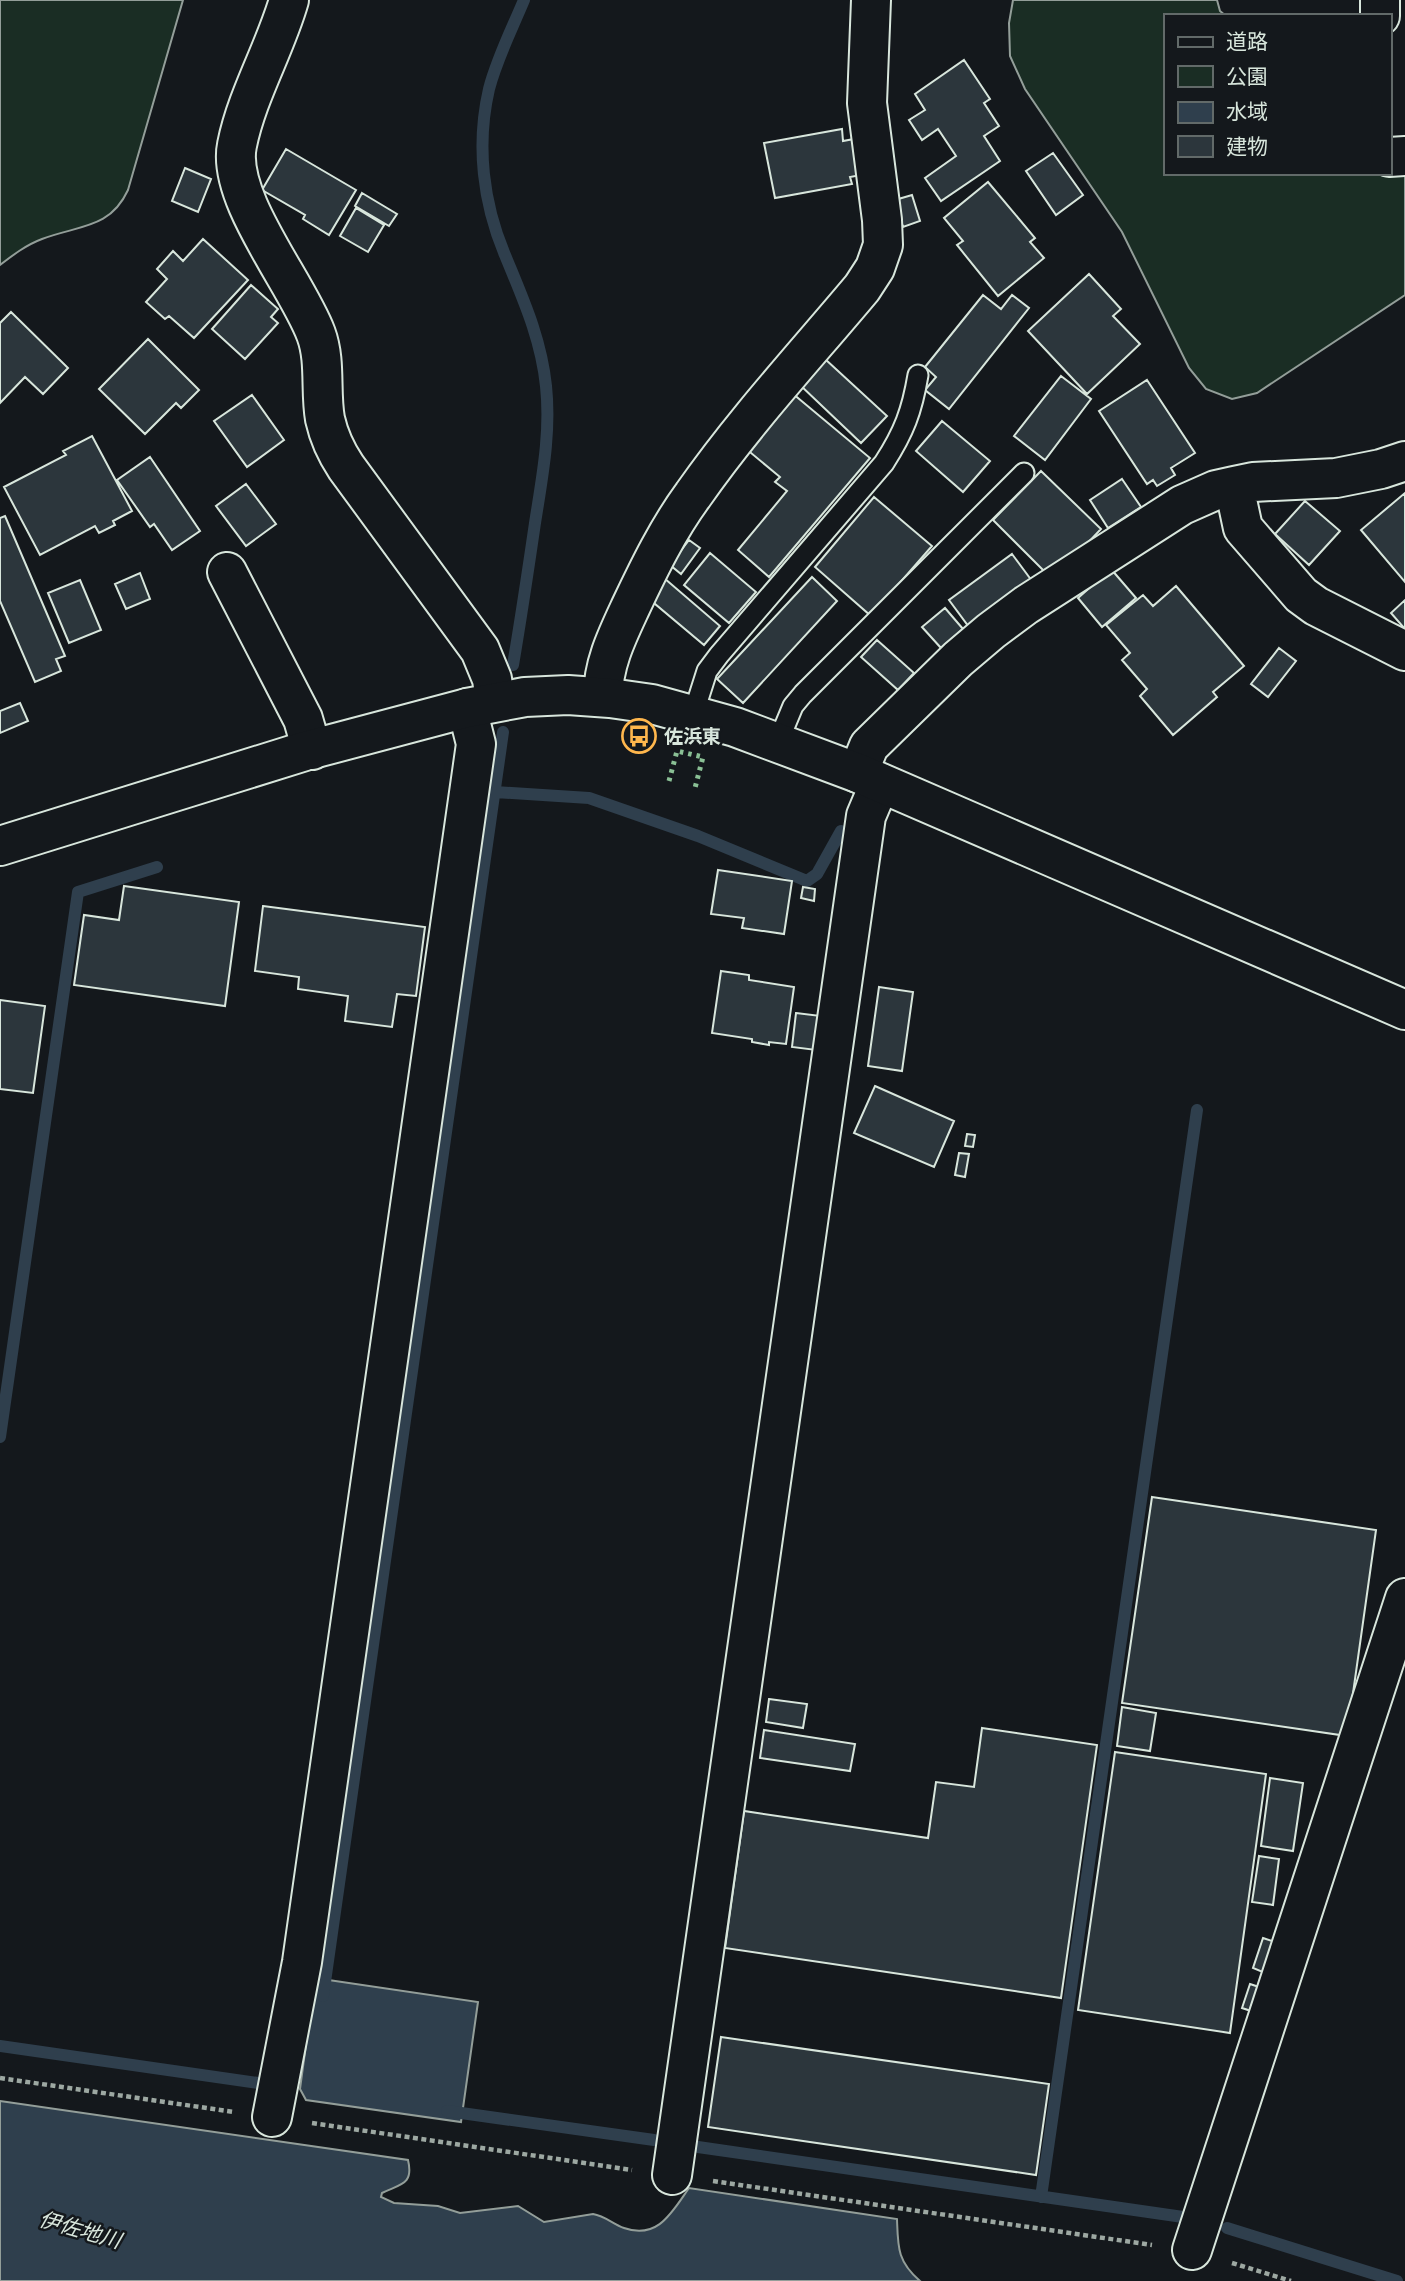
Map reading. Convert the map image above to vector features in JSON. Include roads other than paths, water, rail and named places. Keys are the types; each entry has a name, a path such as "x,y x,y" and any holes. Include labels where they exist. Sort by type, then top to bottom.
{"street":[{"path":"272,2117 302,1962 481,705 492,679 480,650 332,444 325,418 322,362 317,337 308,314 237,180 236,148 244,118 271,54 289,0"},
{"path":"603,697 603,681 618,634 651,563 692,496 739,434 876,268 883,245 867,103 871,0"},
{"path":"672,2175 866,816 869,747 958,659 991,631 1026,605 1182,505 1216,490 1253,482 1336,478 1405,461"},
{"path":"1234,486 1243,528 1301,595 1332,615 1405,651"},
{"path":"227,572 303,719 312,750"},
{"path":"0,846 312,750 481,705 525,697 603,697 652,704 778,742 869,778 1405,1010"},
{"path":"1192,2250 1405,1598"}],"lane":[{"path":"693,715 707,671 719,655 884,463 913,407 918,375"},
{"path":"778,742 793,706 803,694 1024,473"}],"water":[{"path":"315,1978 478,2002 461,2122 306,2100 300,2089"},
{"name":"伊佐地川","path":"0,2101 408,2160 407,2179 382,2193 381,2197 394,2203 438,2206 460,2213 518,2206 544,2222 593,2214 624,2228 646,2230 663,2222 689,2188 897,2219 900,2253 912,2274 920,2281 0,2281"}],"waterway":[{"path":"513,665 543,472 547,438 546,386 536,335 491,215 484,174 483,131 489,89 500,55 524,0"},
{"path":"323,1996 503,732"},
{"path":"495,792 589,798 698,836 807,881 817,874 841,831"},
{"path":"0,1437 78,892 157,867"},
{"path":"1041,2197 1197,1110"},
{"path":"0,2046 258,2083"},
{"path":"447,2111 654,2140"},
{"path":"698,2147 1183,2217"},
{"path":"1227,2228 1397,2281"}],"place":[{"name":"佐浜東","path":"639,736"}]}
